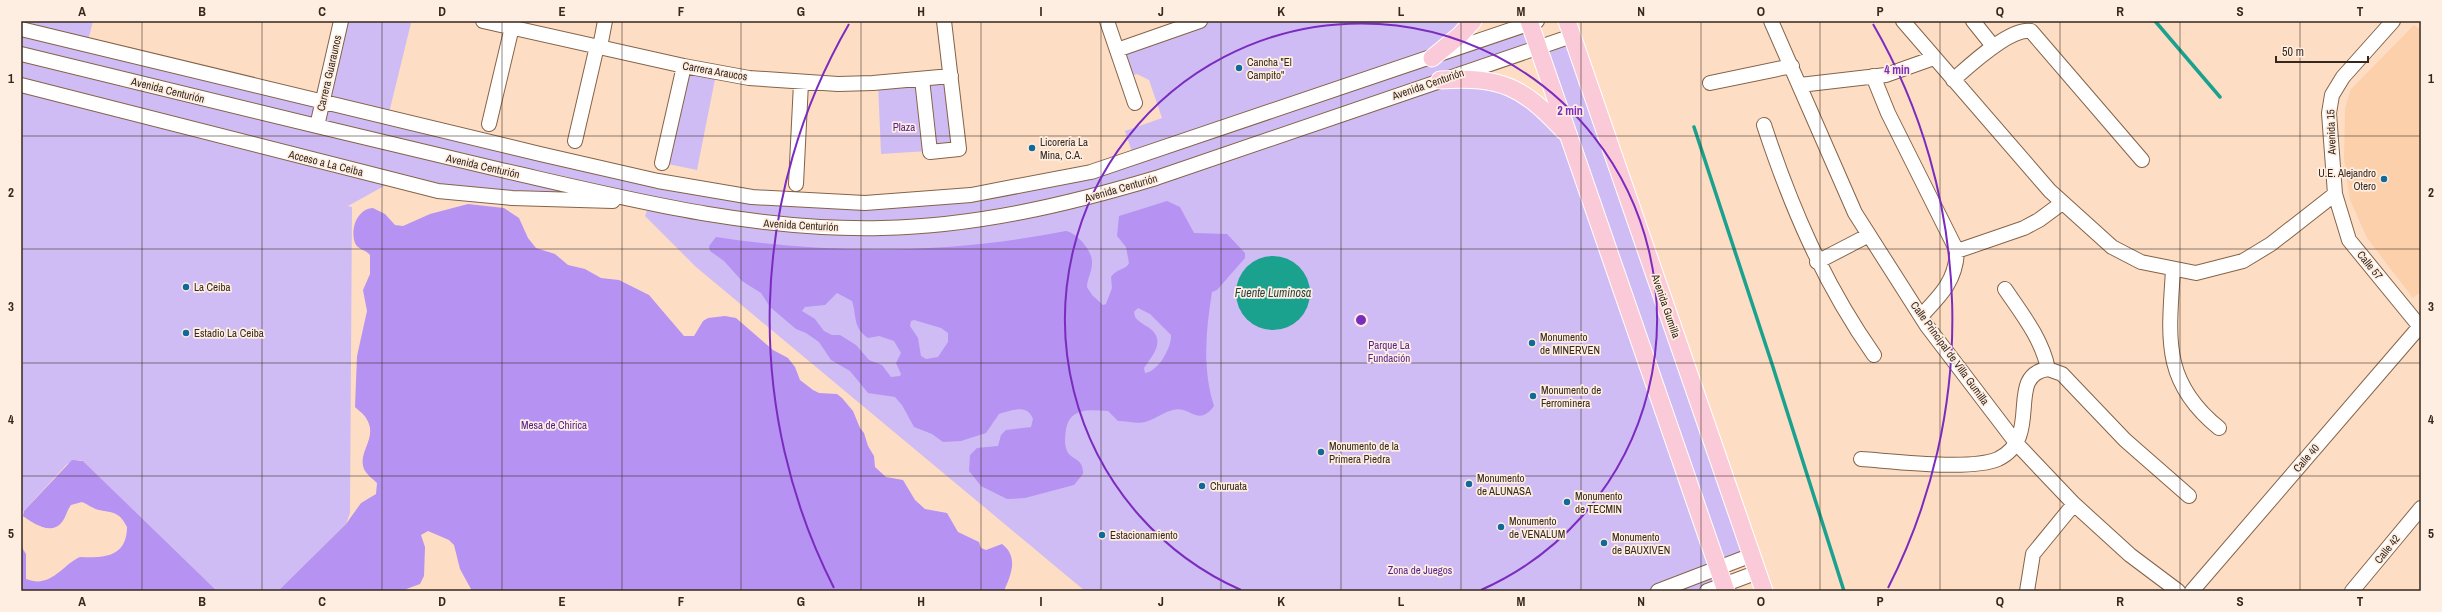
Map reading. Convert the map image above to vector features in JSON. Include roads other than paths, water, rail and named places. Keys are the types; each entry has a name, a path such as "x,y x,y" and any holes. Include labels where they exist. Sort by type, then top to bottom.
{"main road":[{"path":"1432,58 1460,35 1473,21"},
{"path":"1532,22 1538,47 1725,588"},
{"name":"Avenida Gumilla","path":"1569,28 1764,591"},
{"path":"1440,80 1477,79 1493,81 1514,88 1534,101 1569,136"}],"street":[{"name":"Carrera Guaraunos","path":"316,126 341,21"},
{"name":"Carrera Araucos","path":"483,21 684,66 749,78 801,83 873,83 950,76"},
{"path":"575,141 605,21"},
{"path":"922,79 930,152 959,149 944,21"},
{"path":"1107,21 1135,103"},
{"path":"1117,50 1200,21"},
{"name":"Calle Principal de Villa Gumilla","path":"1771,21 1792,66 1855,213 1921,316 2017,444 2074,504 2130,555 2178,591"},
{"path":"1903,21 2062,203 2112,247 2141,262 2173,270 2196,273 2243,261 2271,244 2335,194"},
{"path":"1973,21 1993,46"},
{"name":"Avenida 15","path":"2335,194 2329,113 2332,95 2343,77 2393,21"},
{"path":"21,29 540,154 714,192 787,200 865,203 908,201 1008,190 1091,172 1432,58 1532,22"},
{"path":"489,124 512,27"},
{"name":"Avenida Centurión","path":"21,54 316,126 637,201 718,217 782,225 882,228 974,221 1057,205 1156,178 1538,47 1569,28"},
{"path":"1953,80 1993,46 2024,30 2033,32 2142,160"},
{"path":"1800,85 1873,76 1904,70 1934,58"},
{"path":"662,163 684,66"},
{"path":"1710,83 1792,66"},
{"path":"1873,76 1888,113 1957,251 1955,271 1949,285 1921,316"},
{"path":"796,184 801,83"},
{"name":"Acceso a La Ceiba","path":"21,85 438,191 565,201 637,201"},
{"path":"1764,125 1789,197 1818,262 1849,319 1874,355"},
{"name":"Calle 57","path":"2335,194 2349,240 2421,326"},
{"path":"1957,251 2024,228 2039,220 2062,203"},
{"path":"1818,262 1869,235"},
{"path":"2173,270 2170,332 2171,352 2178,376 2201,413 2219,428"},
{"path":"2005,289 2039,342 2045,355 2048,369"},
{"name":"Calle 40","path":"2192,591 2421,326"},
{"path":"1861,459 1958,465 1998,459 2017,444 2024,422 2024,396 2027,384 2034,374 2048,369 2062,374 2116,431 2189,496"},
{"path":"2027,591 2034,554 2074,504"},
{"name":"Calle 42","path":"2352,591 2421,508"},
{"path":"1658,591 1752,555"},
{"path":"1707,591 1725,588 1758,572"}],"water":[{"name":"Fuente Luminosa","path":"1273,256 1287,259 1299,267 1307,279 1310,293 1307,307 1299,319 1287,327 1273,330 1259,327 1247,319 1239,307 1236,293 1239,279 1247,267 1259,259"}],"waterway":[{"path":"2155,21 2220,97"},
{"path":"1694,127 1772,364 1844,591"}],"place":[{"name":"Cancha \"El Campito\"","path":"1239,68"},
{"name":"Licorería La Mina, C.A.","path":"1032,148"},
{"name":"U.E. Alejandro Otero","path":"2384,179"},
{"name":"La Ceiba","path":"186,287"},
{"name":"Estadio La Ceiba","path":"186,333"},
{"name":"Monumento de MINERVEN","path":"1532,343"},
{"name":"Monumento de Ferrominera","path":"1533,396"},
{"name":"Monumento de la Primera Piedra","path":"1321,452"},
{"name":"Monumento de ALUNASA","path":"1469,484"},
{"name":"Churuata","path":"1202,486"},
{"name":"Monumento de TECMIN","path":"1567,502"},
{"name":"Monumento de VENALUM","path":"1501,527"},
{"name":"Estacionamiento","path":"1102,535"},
{"name":"Monumento de BAUXIVEN","path":"1604,543"}],"park label":[{"name":"Plaza","path":"904,127"},
{"name":"Parque La Fundación","path":"1389,351"},
{"name":"Mesa de Chirica","path":"554,425"},
{"name":"Zona de Juegos","path":"1420,570"}]}
